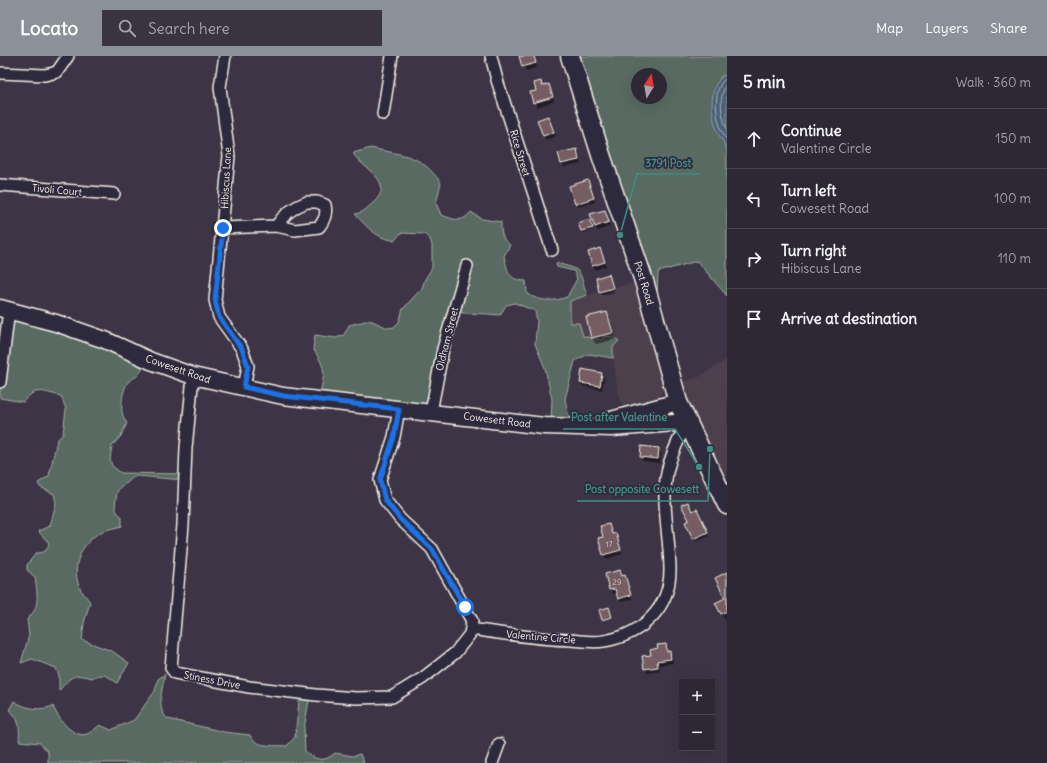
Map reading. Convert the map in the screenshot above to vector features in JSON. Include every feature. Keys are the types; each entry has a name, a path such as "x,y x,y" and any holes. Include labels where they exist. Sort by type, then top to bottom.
{"main road":[{"name":"Post Road","path":"570,56 601,156 644,281 678,402 727,505"},
{"name":"Cowesett Road","path":"5,309 56,323 105,340 151,361 193,376 284,396 544,426 612,428 687,422"},
{"name":"Cowesett Road","path":"576,427 626,417 678,402"}],"street":[{"path":"0,73 45,75 57,72 68,56"},
{"name":"Hibiscus Lane","path":"225,56 220,87 229,156 215,300 219,317 242,349 248,366 244,387"},
{"path":"383,114 392,56"},
{"name":"Rice Street","path":"491,56 497,80 552,250"},
{"name":"Tivoli Court","path":"0,185 114,194"},
{"path":"223,228 276,226"},
{"name":"Oldham Street","path":"431,412 443,349 467,266"},
{"path":"0,382 5,309"},
{"name":"Stiness Drive","path":"193,376 186,448 183,525 172,654 172,668 175,673 248,687 316,695 356,698 392,697 423,678 455,654 470,634 471,628"},
{"path":"399,409 394,437 380,480 385,500 400,519 432,549 472,621 471,628"},
{"name":"Valentine Circle","path":"471,628 518,636 604,641 625,635 654,616 666,598 670,571 666,498 667,473 687,422"},
{"path":"492,763 499,744"}],"shaded area":[{"path":"643,280 668,374 661,395 654,406 626,416 618,391 613,358 613,347 618,344 613,337 606,336 600,340 583,336 570,323 570,300"},
{"path":"727,359 727,505 673,384 697,378"}],"green space":[{"path":"571,56 727,56 727,74 720,77 715,124 727,149 727,296 697,261 658,272 656,321"},
{"path":"371,148 410,157 426,166 441,183 436,203 441,215 457,220 464,218 471,212 482,219 501,222 502,235 510,245 504,256 508,271 512,277 526,281 527,293 531,296 541,300 557,300 567,297 577,279 574,271 557,267 556,263 571,267 579,272 587,295 570,301 570,323 579,323 583,336 600,340 606,336 613,337 619,341 613,347 613,358 588,354 575,361 565,399 570,422 551,424 552,399 545,368 535,344 537,321 535,311 515,303 506,305 500,315 453,312 430,409 319,398 324,372 321,362 313,349 315,335 336,338 344,335 349,325 370,320 388,328 394,327 399,322 403,309 422,288 425,279 432,268 432,245 430,239 424,234 401,233 395,240 383,238 373,232 355,214 363,211 380,195 380,181 357,159 353,153"},
{"path":"9,311 145,359 140,373 128,382 123,393 122,410 124,419 127,423 121,436 112,446 110,459 112,466 121,473 184,474 183,480 137,476 121,486 117,492 115,506 117,512 122,517 122,526 103,531 94,536 84,548 77,562 76,570 79,586 90,602 84,623 82,640 112,651 129,663 117,683 102,675 92,678 76,676 70,679 59,691 59,676 56,668 32,659 21,663 29,635 27,619 34,610 37,600 35,577 27,570 27,565 36,553 42,553 47,548 49,543 38,531 50,526 56,503 54,494 40,487 38,483 49,476 57,440 63,434 66,409 61,396 44,392 36,392 23,402 0,398 0,377"},
{"path":"165,674 161,704 164,715 168,719 224,732 250,735 256,742 266,745 287,746 295,737 300,693 310,695 304,729 305,751 312,757 320,759 327,758 335,753 353,756 360,754 364,763 48,763 48,752 40,743 19,741 19,728 17,720 13,713 9,710 14,701 23,706 38,709 53,706 58,716 66,726 82,735 87,734 100,725 111,730 134,720 155,691 158,679"}],"water":[{"path":"727,74 727,149 713,118 712,103 714,89 717,83"}],"building":[{"path":"519,56 534,56 536,63 522,67"},
{"path":"541,81 542,86 549,84 553,97 533,103 530,92 536,91 534,83"},
{"path":"548,116 554,132 543,136 537,120"},
{"path":"577,149 579,160 561,164 558,153"},
{"path":"588,180 594,198 575,204 569,186"},
{"path":"605,210 609,222 595,227 590,214"},
{"path":"589,219 593,228 581,231 578,223"},
{"path":"600,248 605,262 592,266 588,252"},
{"path":"609,274 613,288 599,292 596,278"},
{"path":"607,312 613,333 591,338 586,317"},
{"path":"582,369 602,373 600,386 580,383"},
{"path":"641,446 659,448 658,459 640,457"},
{"path":"688,502 692,511 697,509 708,532 693,539 685,522 689,520 681,505"},
{"path":"609,524 612,534 616,533 621,550 603,555 598,538 603,537 600,526"},
{"path":"620,570 622,576 625,575 631,595 618,599 615,589 609,590 605,574"},
{"path":"727,572 727,611 721,614 715,603 725,598 715,578"},
{"path":"609,607 612,617 602,620 599,610"},
{"path":"666,644 667,652 670,651 671,659 657,661 658,667 644,669 642,656 651,655 650,650 658,648 657,645"}],"place":[{"name":"3791 Post","path":"620,235"},
{"name":"Post opposite Cowesett","path":"710,449"},
{"name":"Post after Valentine","path":"699,467"}],"route":[{"path":"223,228 215,300 219,317 242,349 248,366 244,387 284,396 399,409 394,437 380,480 385,500 400,519 432,549 465,607"}]}
